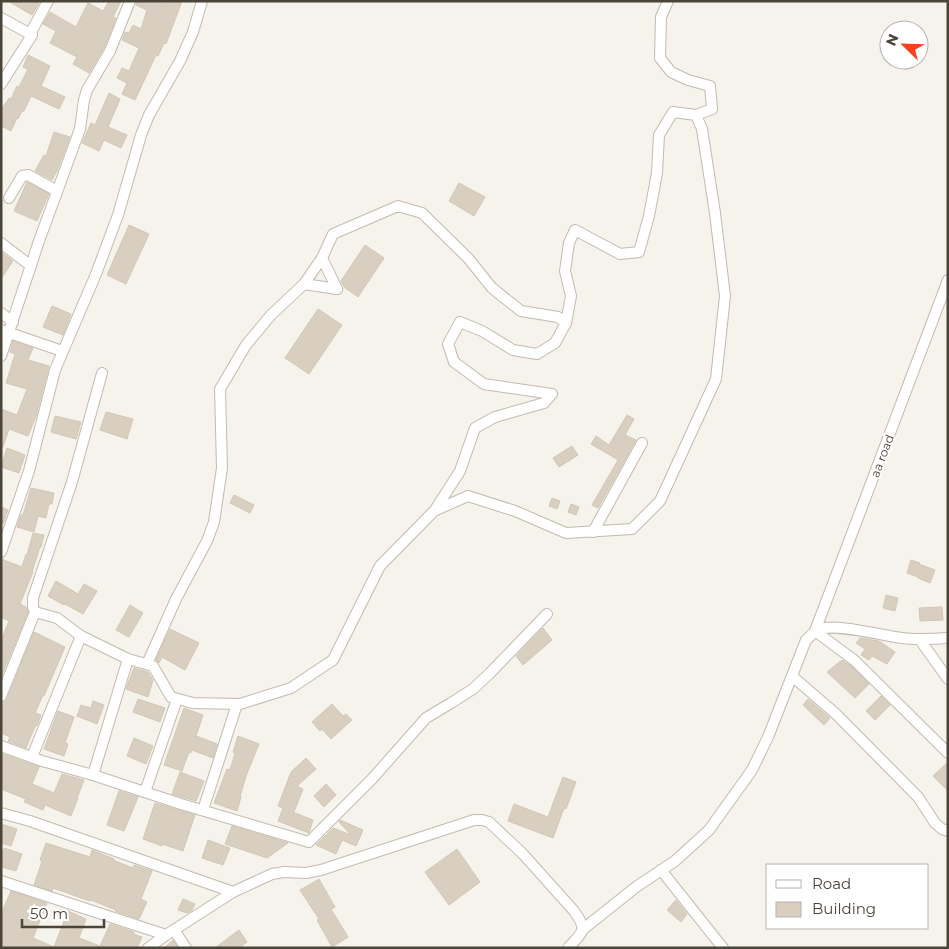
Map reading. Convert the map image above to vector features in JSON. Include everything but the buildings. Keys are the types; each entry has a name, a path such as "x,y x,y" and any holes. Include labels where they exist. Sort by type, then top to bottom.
{"street":[{"path":"1,84 32,35 30,34 48,1"},
{"path":"1,356 5,332 13,322 80,129 87,90 110,51 130,1"},
{"path":"1,552 29,471 55,370 96,274 118,215 148,115 180,62 193,32 202,1"},
{"path":"35,612 57,618 81,636 128,659 153,666 171,697 194,702 240,704 291,688 333,660 380,566 435,510 460,471 475,428 494,417 544,403 552,394 484,384 454,362 448,344 460,322 482,331 513,350 537,354 555,343 566,323 571,296 565,270 569,243 575,230 620,254 639,252 649,216 657,173 659,136 673,112 696,115 712,109 710,86 688,80 671,72 660,58 661,17 668,1"},
{"path":"1,18 30,34"},
{"path":"435,510 468,496 515,511 566,533 593,532 632,529 660,501 716,379 725,296 715,212 702,129 696,115"},
{"path":"9,198 24,175 58,191"},
{"path":"147,664 176,598 214,522 222,468 220,389 246,345 271,316 304,284 322,258 333,234 398,206 422,212 468,258 492,288 521,311 558,317 566,323"},
{"path":"1,243 31,266"},
{"path":"304,284 337,289 322,258"},
{"name":"aa road","path":"568,948 582,930 636,887 675,861 708,830 752,770 806,640 815,631 948,280"},
{"path":"1,313 13,322"},
{"path":"5,332 62,351"},
{"path":"1,696 35,612 32,598 72,482 102,373"},
{"path":"593,532 642,443"},
{"path":"1,746 309,842 372,779 426,718 473,689 547,614"},
{"path":"815,631 825,628 844,628 920,640 948,638"},
{"path":"815,631 854,660 948,753"},
{"path":"32,757 81,636"},
{"path":"920,640 948,679"},
{"path":"93,775 128,659"},
{"path":"792,676 836,714 918,797 935,823 948,831"},
{"path":"145,792 177,699"},
{"path":"203,810 237,704"},
{"path":"1,813 30,821 233,892"},
{"path":"148,948 233,892 272,874 321,870 474,820 489,822 523,854 582,921 582,930"},
{"path":"661,870 724,948"},
{"path":"1,881 170,932 186,948"}]}
